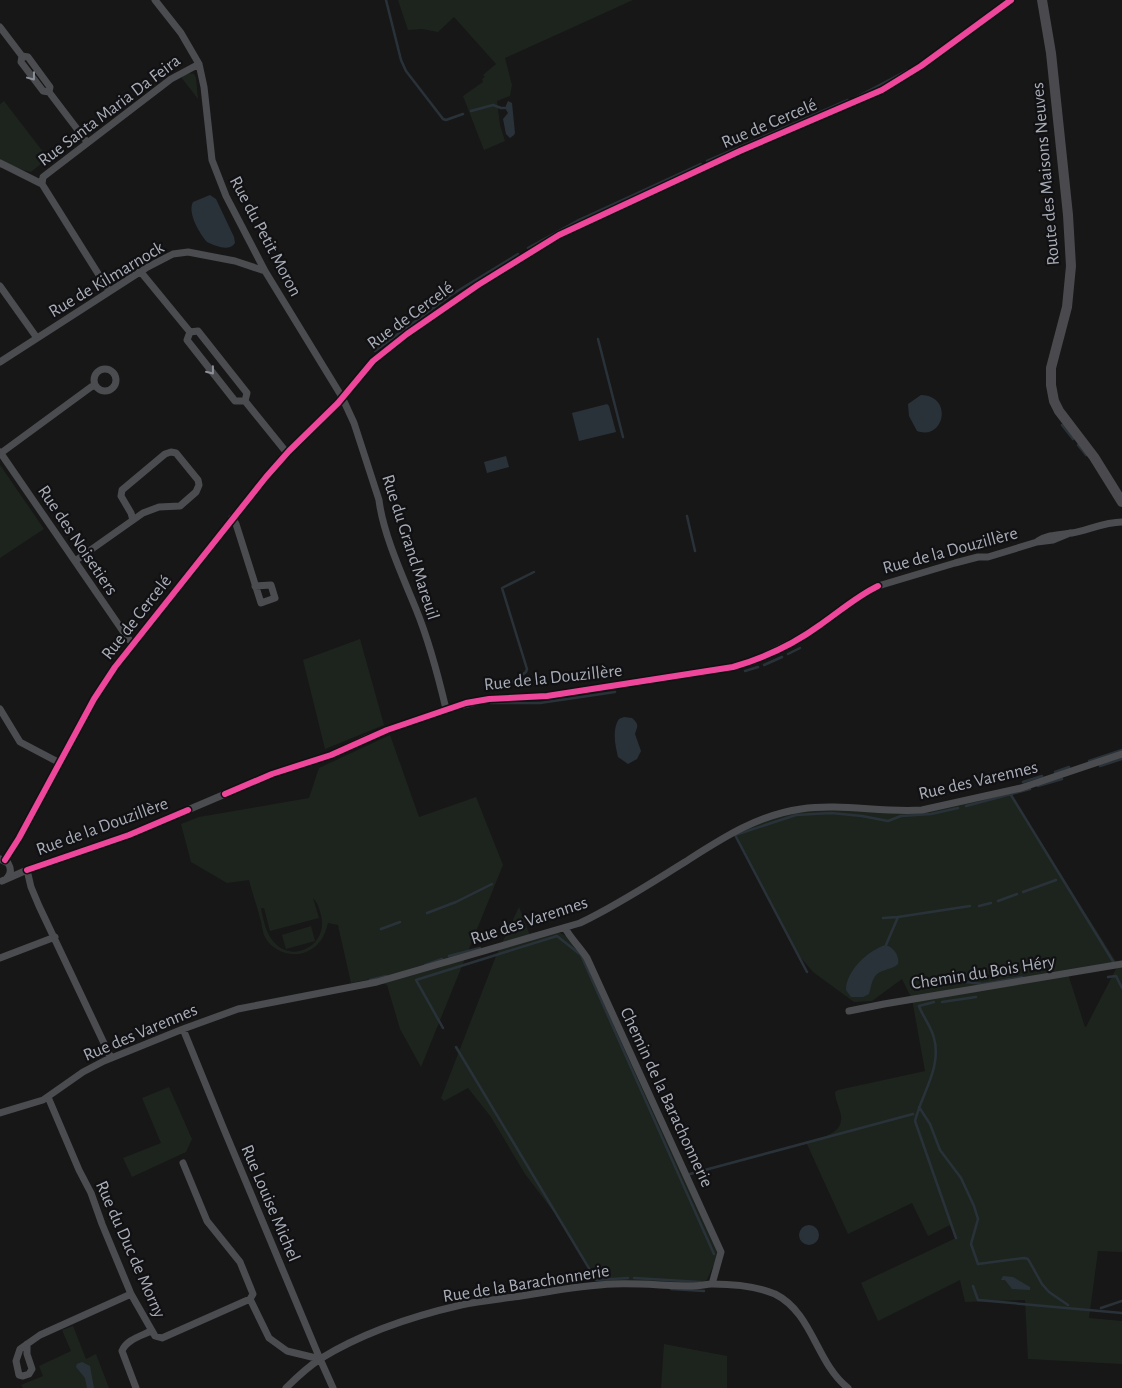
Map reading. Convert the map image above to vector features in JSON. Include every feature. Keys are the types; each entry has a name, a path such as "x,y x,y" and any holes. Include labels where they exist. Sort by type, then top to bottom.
{"street":[{"name":"Rue du Petit Moron","path":"155,0 182,33 199,64 204,87 209,144 216,173 246,238 342,396"},
{"name":"Rue de Cercelé","path":"2,859 19,838 98,692 133,644 232,518 287,453 381,354 451,303 542,245 572,229 740,151 882,90 920,66 1011,0"},
{"name":"Route des Maisons Neuves","path":"1042,0 1051,53 1068,215 1071,266 1067,307 1051,368 1051,385 1054,401 1059,411 1094,457 1122,502"},
{"path":"0,27 22,56 28,56 50,87 49,92 88,142"},
{"name":"Rue Santa Maria Da Feira","path":"42,184 45,174 172,79 199,64"},
{"name":"Rue Santa Maria Da Feira","path":"0,163 42,184 109,291"},
{"name":"Rue de Kilmarnock","path":"0,362 140,271 167,256 181,252 235,260 265,271"},
{"path":"140,271 190,332"},
{"path":"0,286 37,338"},
{"path":"190,332 198,331 247,393 244,401"},
{"path":"190,332 187,340 235,401 244,401"},
{"path":"0,452 90,387 95,386"},
{"name":"Rue du Grand Mareuil","path":"342,396 354,423 380,500 381,511 438,677 446,709"},
{"path":"244,401 287,453"},
{"name":"Rue des Noisetiers","path":"0,452 133,644"},
{"path":"75,561 132,520 155,508 178,507 198,490 199,482 197,478 176,453 164,454 122,490 121,496 131,513 132,520"},
{"path":"232,518 236,524 256,586"},
{"name":"Rue de la Douzillère","path":"1,882 27,870 129,835 272,774 331,755 367,738 446,709 489,698 546,696 733,667 770,654 802,636 860,596 878,586 978,557 988,557 1036,542 1053,540 1070,533 1122,522"},
{"path":"0,709 20,742 60,763"},
{"name":"Rue des Varennes","path":"0,1113 48,1097 83,1072 111,1058 238,1009 378,982 566,928 608,908 730,832 779,814 814,807 899,811 922,810 1021,788 1122,754"},
{"path":"1,882 8,877 11,870 8,862 2,859"},
{"name":"Rue de la Douzillère","path":"11,870 27,870"},
{"path":"27,870 34,894 111,1058"},
{"name":"Chemin de la Barachonnerie","path":"566,928 571,938 581,948 587,958 721,1252 712,1284"},
{"path":"0,958 55,937"},
{"name":"Chemin du Bois Héry","path":"850,1011 1122,964"},
{"name":"Rue Louise Michel","path":"184,1029 223,1128 334,1388"},
{"name":"Rue du Duc de Morny","path":"48,1097 79,1170 91,1193 131,1294 155,1336 162,1338 250,1299"},
{"path":"183,1163 208,1221 240,1262 253,1294 250,1299 269,1338 287,1351 320,1359"},
{"name":"Rue de la Barachonnerie","path":"286,1388 320,1359 360,1338 418,1317 461,1305 599,1285 650,1284 695,1286 712,1284 766,1290 787,1302 798,1312 829,1365 848,1388"},
{"path":"27,1344 40,1335 131,1294"},
{"path":"136,1388 122,1351 128,1342 151,1331"}],"shaded area":[{"path":"398,0 633,0 505,58 512,85 510,96 497,101 500,125 505,141 484,150 463,96 483,82 482,79 485,77 483,75 496,64 454,17 438,32 422,29 408,30"},
{"path":"187,73 194,74 196,78 198,99 181,77"},
{"path":"4,101 44,153 42,163 31,172 15,168 0,168 0,104"},
{"path":"508,101 512,103 515,133 510,138 506,134 503,119 508,113 505,108"},
{"path":"210,195 216,199 234,237 235,243 232,246 226,248 207,242 198,229 192,212 193,202"},
{"path":"921,395 931,397 938,402 941,409 942,417 939,424 934,430 926,432 917,431 909,416 908,404"},
{"path":"607,404 616,432 579,441 572,413"},
{"path":"506,456 509,467 487,473 484,462"},
{"path":"0,465 44,529 0,558"},
{"path":"360,639 384,725 325,749 303,660"},
{"path":"624,717 632,718 637,724 635,734 641,751 637,759 628,764 618,757 615,742 615,727 619,719"},
{"path":"390,735 419,817 476,797 503,865 421,1067 400,1029 387,985 371,979 351,983 338,925 328,923 321,941 311,950 300,954 282,952 272,946 265,937 249,880 227,883 191,862 181,824 199,817 309,798 319,768","holes":["313,898 321,915 322,926 320,935 314,943 299,951 281,948 268,934 261,908 264,908 270,931 319,918"]},
{"path":"1009,791 1118,965 1122,964 1122,1252 1098,1251 1089,1318 1122,1321 1122,1364 1028,1359 1025,1300 965,1302 960,1280 878,1321 861,1283 956,1238 950,1225 928,1236 912,1203 848,1234 806,1142 824,1137 839,1127 841,1116 835,1092 838,1090 925,1071 912,999 902,979 872,1001 854,1002 813,972 796,952 735,835 766,818 804,808 906,811","holes":["1118,965 1086,1027 1068,974"]},
{"path":"519,907 531,938 556,931 571,938 581,948 719,1253 707,1280 695,1286 599,1285 563,1224 525,1174 491,1117 468,1088 444,1101 441,1098 496,956"},
{"path":"311,926 315,941 286,949 282,935"},
{"path":"886,945 895,952 898,964 876,975 869,994 863,997 851,997 846,990 847,983 854,969 865,956"},
{"path":"169,1087 192,1139 186,1152 132,1177 123,1158 161,1143 142,1098"},
{"path":"809,1225 816,1228 819,1235 816,1242 809,1245 802,1242 799,1235 802,1228"},
{"path":"1003,1276 1013,1277 1030,1287 1030,1290 1012,1289 1005,1280 1001,1280"},
{"path":"73,1326 86,1359 96,1354 109,1388 23,1388 21,1385 43,1376 39,1366 71,1351 62,1330"},
{"path":"664,1344 727,1356 727,1388 661,1388"},
{"path":"82,1362 90,1366 94,1388 87,1388 85,1378 76,1367 77,1364"}],"waterway":[{"path":"386,0 401,60 406,71 443,119 446,120 463,114"},
{"path":"855,98 908,70"},
{"path":"707,161 848,100"},
{"path":"471,111 493,105 505,108"},
{"path":"528,248 577,221 701,164"},
{"path":"375,351 451,295 518,254"},
{"path":"598,339 623,437"},
{"path":"1062,425 1073,439"},
{"path":"1078,445 1086,455"},
{"path":"687,516 695,551"},
{"path":"512,682 526,672 527,669 502,588 534,572"},
{"path":"788,654 800,648"},
{"path":"764,665 782,657"},
{"path":"745,671 758,667"},
{"path":"491,703 540,703 615,692"},
{"path":"1089,761 1122,750"},
{"path":"1100,766 1122,759"},
{"path":"1055,772 1069,767"},
{"path":"1023,782 1042,776"},
{"path":"1038,786 1062,779"},
{"path":"966,806 1030,789"},
{"path":"1011,795 1114,963"},
{"path":"807,972 735,835 796,815 831,813 888,821 901,816 931,814 958,808"},
{"path":"1023,892 1056,880"},
{"path":"427,913 456,902 492,884"},
{"path":"998,901 1017,894"},
{"path":"979,906 991,903"},
{"path":"886,945 898,917 970,906"},
{"path":"883,918 898,917"},
{"path":"381,929 400,922"},
{"path":"443,1028 416,980 557,936 581,955 714,1254"},
{"path":"449,956 480,948"},
{"path":"425,965 442,959"},
{"path":"370,980 386,976"},
{"path":"1108,977 1116,976 1122,988"},
{"path":"948,980 983,984 1022,977"},
{"path":"942,1002 976,997"},
{"path":"934,1002 919,1006 933,1034 936,1049 933,1070 915,1121 956,1238"},
{"path":"456,1047 596,1280 628,1278"},
{"path":"919,1107 930,1124 940,1150 961,1178 974,1206 978,1219 971,1244 978,1264 1028,1259 1042,1284 1049,1292 1068,1305"},
{"path":"690,1174 913,1114"},
{"path":"634,1278 700,1282"},
{"path":"973,1286 978,1300 1122,1313"},
{"path":"671,1289 704,1291"},
{"path":"1101,1308 1122,1301"}],"cycle path":[{"path":"5,860 19,838 94,699 115,667 266,477 289,451 338,403 373,361 407,334 478,285 559,235 740,151 882,90 921,66 1011,0"},
{"path":"225,794 272,774 331,755 387,730 466,703 489,699 547,696 733,667 767,655 800,638 855,599 878,586"},
{"path":"27,870 129,835 188,810"}]}
